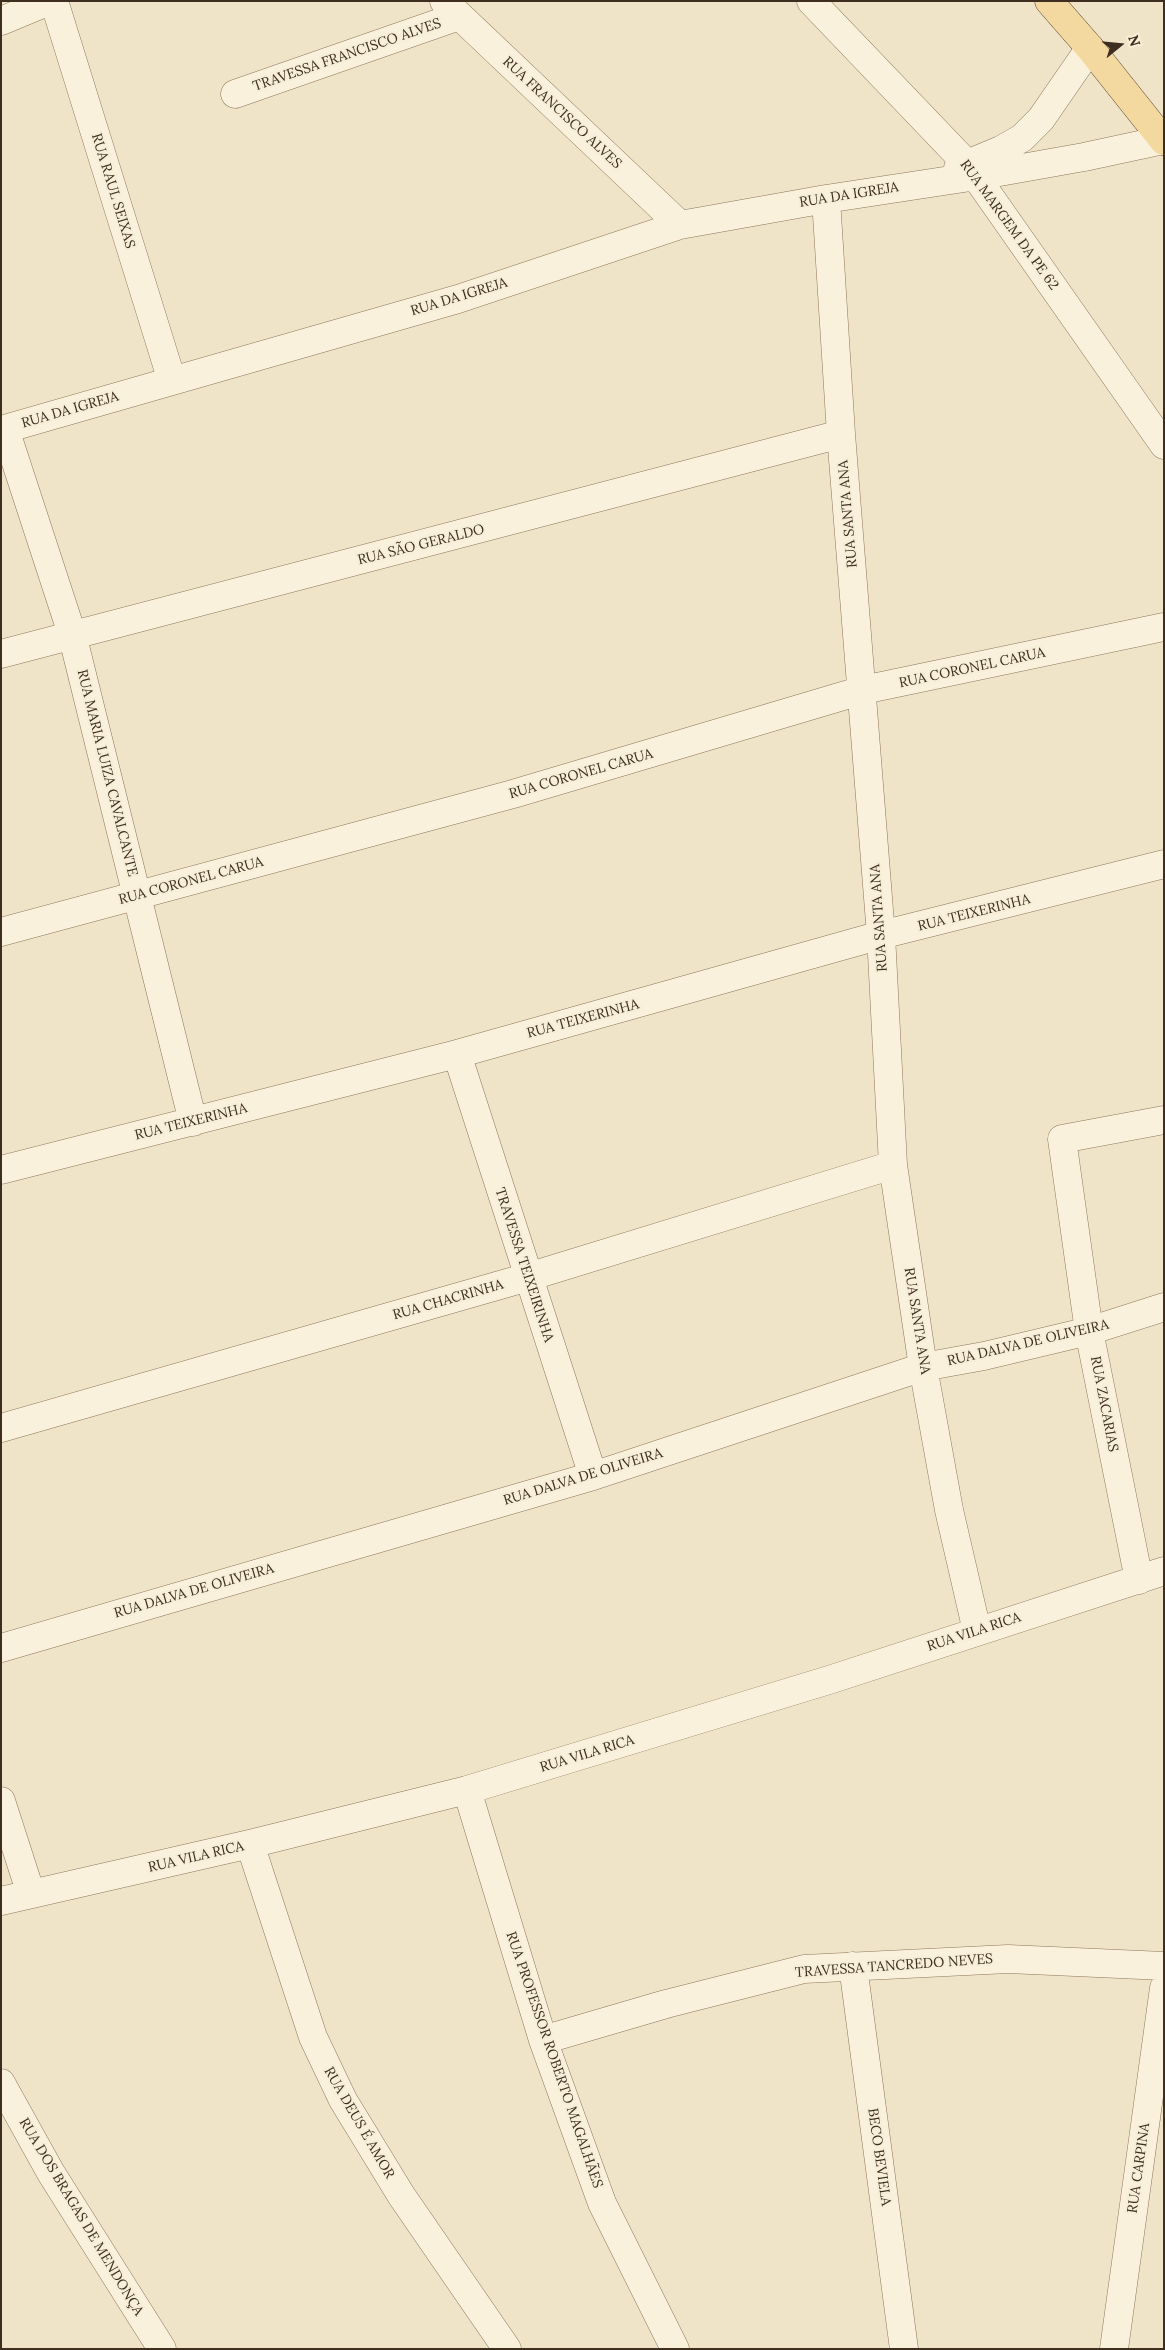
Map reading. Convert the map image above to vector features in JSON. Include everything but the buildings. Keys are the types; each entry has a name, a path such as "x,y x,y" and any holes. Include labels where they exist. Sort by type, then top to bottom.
{"main road":[{"path":"1049,1 1090,48 1163,141"}],"street":[{"path":"1,21 49,1"},
{"name":"RUA RAUL SEIXAS","path":"54,1 172,381"},
{"name":"RUA MARGEM DA PE 62","path":"811,1 972,170 1164,445"},
{"name":"TRAVESSA FRANCISCO ALVES","path":"236,94 452,9"},
{"name":"RUA FRANCISCO ALVES","path":"452,9 680,225"},
{"name":"RUA DA IGREJA","path":"972,170 1022,138 1041,119 1090,48"},
{"name":"RUA DA IGREJA","path":"3,429 458,299 680,225 920,184 972,170 1163,141"},
{"name":"RUA SANTA ANA","path":"826,199 841,434 863,690 881,935 893,1166 923,1367 949,1510 977,1631"},
{"name":"RUA MARIA LUIZA CAVALCANTE","path":"3,429 72,634 193,1122"},
{"name":"RUA SÃO GERALDO","path":"1,654 72,634 418,546 728,462 841,434"},
{"name":"RUA CORONEL CARUA","path":"1,932 514,794 863,690 1164,627"},
{"name":"RUA TEIXERINHA","path":"1,1170 457,1054 881,935 1164,864"},
{"name":"TRAVESSA TEIXEIRINHA","path":"457,1054 593,1476"},
{"name":"RUA ZACARIAS","path":"1151,1575 1089,1331 1062,1139 1164,1120"},
{"name":"RUA CHACRINHA","path":"1,1428 528,1277 893,1166"},
{"name":"RUA DALVA DE OLIVEIRA","path":"1,1648 593,1476 923,1367 984,1356 1089,1331 1164,1307"},
{"name":"RUA VILA RICA","path":"1,1901 250,1844 466,1790 829,1680 1151,1575"},
{"name":"RUA PROFESSOR ROBERTO MAGALHÃES","path":"466,1790 543,2040 602,2203 675,2349"},
{"path":"1,1801 31,1894"},
{"name":"RUA DEUS É AMOR","path":"250,1844 313,2037 343,2100 401,2195 507,2349"},
{"name":"TRAVESSA TANCREDO NEVES","path":"543,2040 666,2004 804,1970 1008,1959 1164,1966"},
{"name":"BECO BEVIELA","path":"853,1966 904,2349"},
{"name":"RUA CARPINA","path":"1114,2349 1164,1988"},
{"name":"RUA DOS BRAGAS DE MENDONÇA","path":"1,2083 51,2173 162,2349"}]}
